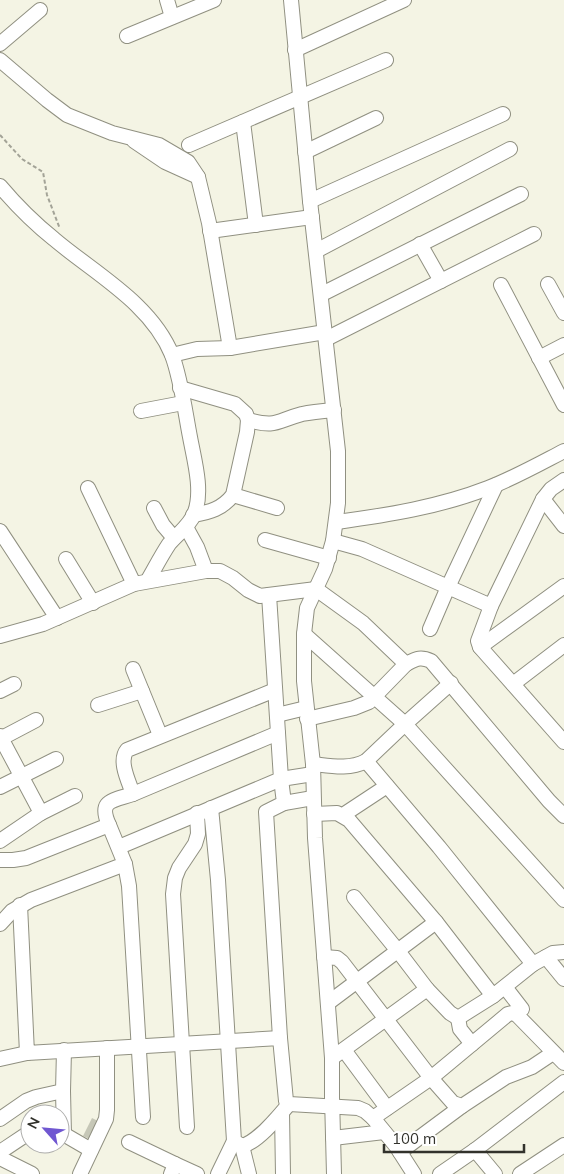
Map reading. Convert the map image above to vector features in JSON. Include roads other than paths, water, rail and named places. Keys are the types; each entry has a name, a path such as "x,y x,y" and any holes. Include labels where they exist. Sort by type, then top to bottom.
{"street":[{"path":"167,0 172,17"},
{"path":"126,36 214,0"},
{"path":"292,0 305,152 338,452 337,522 326,569 306,608 304,634 304,681 332,1058 334,1174"},
{"path":"295,50 404,0"},
{"path":"0,44 40,10"},
{"path":"0,60 67,115 131,139 164,162 198,177 210,231 230,348"},
{"path":"189,145 386,60"},
{"path":"310,201 503,114"},
{"path":"305,152 376,118"},
{"path":"243,122 256,225"},
{"path":"316,251 510,149"},
{"path":"0,186 24,213 67,250 111,282 132,301 152,324 172,355 183,403 197,482 197,504 190,521 174,538 148,580"},
{"path":"322,294 521,194"},
{"path":"210,231 312,217"},
{"path":"172,355 197,349 230,348 325,336 534,234"},
{"path":"420,244 441,281"},
{"path":"548,284 564,313"},
{"path":"500,285 564,404"},
{"path":"539,358 564,345"},
{"path":"180,388 235,404 246,414 248,420 245,445 233,495 228,502 216,510 190,521"},
{"path":"141,411 183,403"},
{"path":"248,420 277,424 305,414 334,410"},
{"path":"337,522 391,514 438,504 496,484 564,451"},
{"path":"564,481 551,489 543,499 491,606 478,641 480,647 564,742"},
{"path":"430,629 496,484"},
{"path":"88,488 134,584"},
{"path":"233,495 277,508"},
{"path":"543,499 564,526"},
{"path":"154,508 163,525 174,538"},
{"path":"190,521 206,571"},
{"path":"0,532 57,618"},
{"path":"265,540 329,558"},
{"path":"333,541 362,549 491,606"},
{"path":"66,559 93,603"},
{"path":"0,636 29,629 134,584 206,571 220,571 260,596 292,590 316,589 363,623 406,664"},
{"path":"480,647 564,586"},
{"path":"269,594 284,802"},
{"path":"304,634 405,724 564,900"},
{"path":"513,684 564,645"},
{"path":"277,714 307,714 354,708 369,702 375,697 406,664 418,657 424,657 431,661 451,683 562,812"},
{"path":"133,669 160,735"},
{"path":"119,847 282,779 312,769 351,767 366,761 451,683"},
{"path":"0,691 14,684"},
{"path":"133,794 124,764 124,753 131,747 275,690"},
{"path":"98,705 142,691"},
{"path":"36,720 0,738 41,813"},
{"path":"143,1117 129,886 125,864 104,810 106,805 111,802 278,733"},
{"path":"0,787 56,759"},
{"path":"366,761 533,964"},
{"path":"343,816 386,786"},
{"path":"262,787 266,812 280,1038 286,1101 283,1174"},
{"path":"0,841 41,813 75,796"},
{"path":"266,812 284,802 313,798"},
{"path":"211,808 238,1144 249,1174"},
{"path":"187,1127 173,894 175,878 179,868 198,834 197,813"},
{"path":"314,814 337,813 354,825 436,922 517,1011 517,1015 564,1063"},
{"path":"0,860 26,858 110,825"},
{"path":"0,924 20,905 125,864"},
{"path":"354,897 427,989 450,1013 458,1018 460,1029 472,1044"},
{"path":"20,905 27,1053"},
{"path":"328,1003 436,922"},
{"path":"458,1018 498,992 533,964 546,957 564,952"},
{"path":"324,957 337,958 358,981 431,1078 453,1103 462,1106"},
{"path":"546,957 564,979"},
{"path":"332,1058 427,989"},
{"path":"373,1118 431,1078 508,1014 517,1011"},
{"path":"0,1059 27,1053 64,1050 280,1038"},
{"path":"80,1174 106,1119 107,1048"},
{"path":"63,1104 64,1050"},
{"path":"344,1050 387,1108"},
{"path":"400,1152 462,1106 506,1077 532,1067 554,1052"},
{"path":"440,1174 562,1087"},
{"path":"0,1118 26,1101 63,1091"},
{"path":"238,1144 249,1144 286,1109 358,1108 373,1118 400,1152 414,1174"},
{"path":"333,1138 384,1132"},
{"path":"70,1138 91,1150"},
{"path":"0,1152 20,1139"},
{"path":"128,1142 173,1169 197,1174"},
{"path":"218,1174 238,1144"},
{"path":"520,1174 564,1145"},
{"path":"475,1150 495,1174"},
{"path":"0,1158 32,1174"}]}
